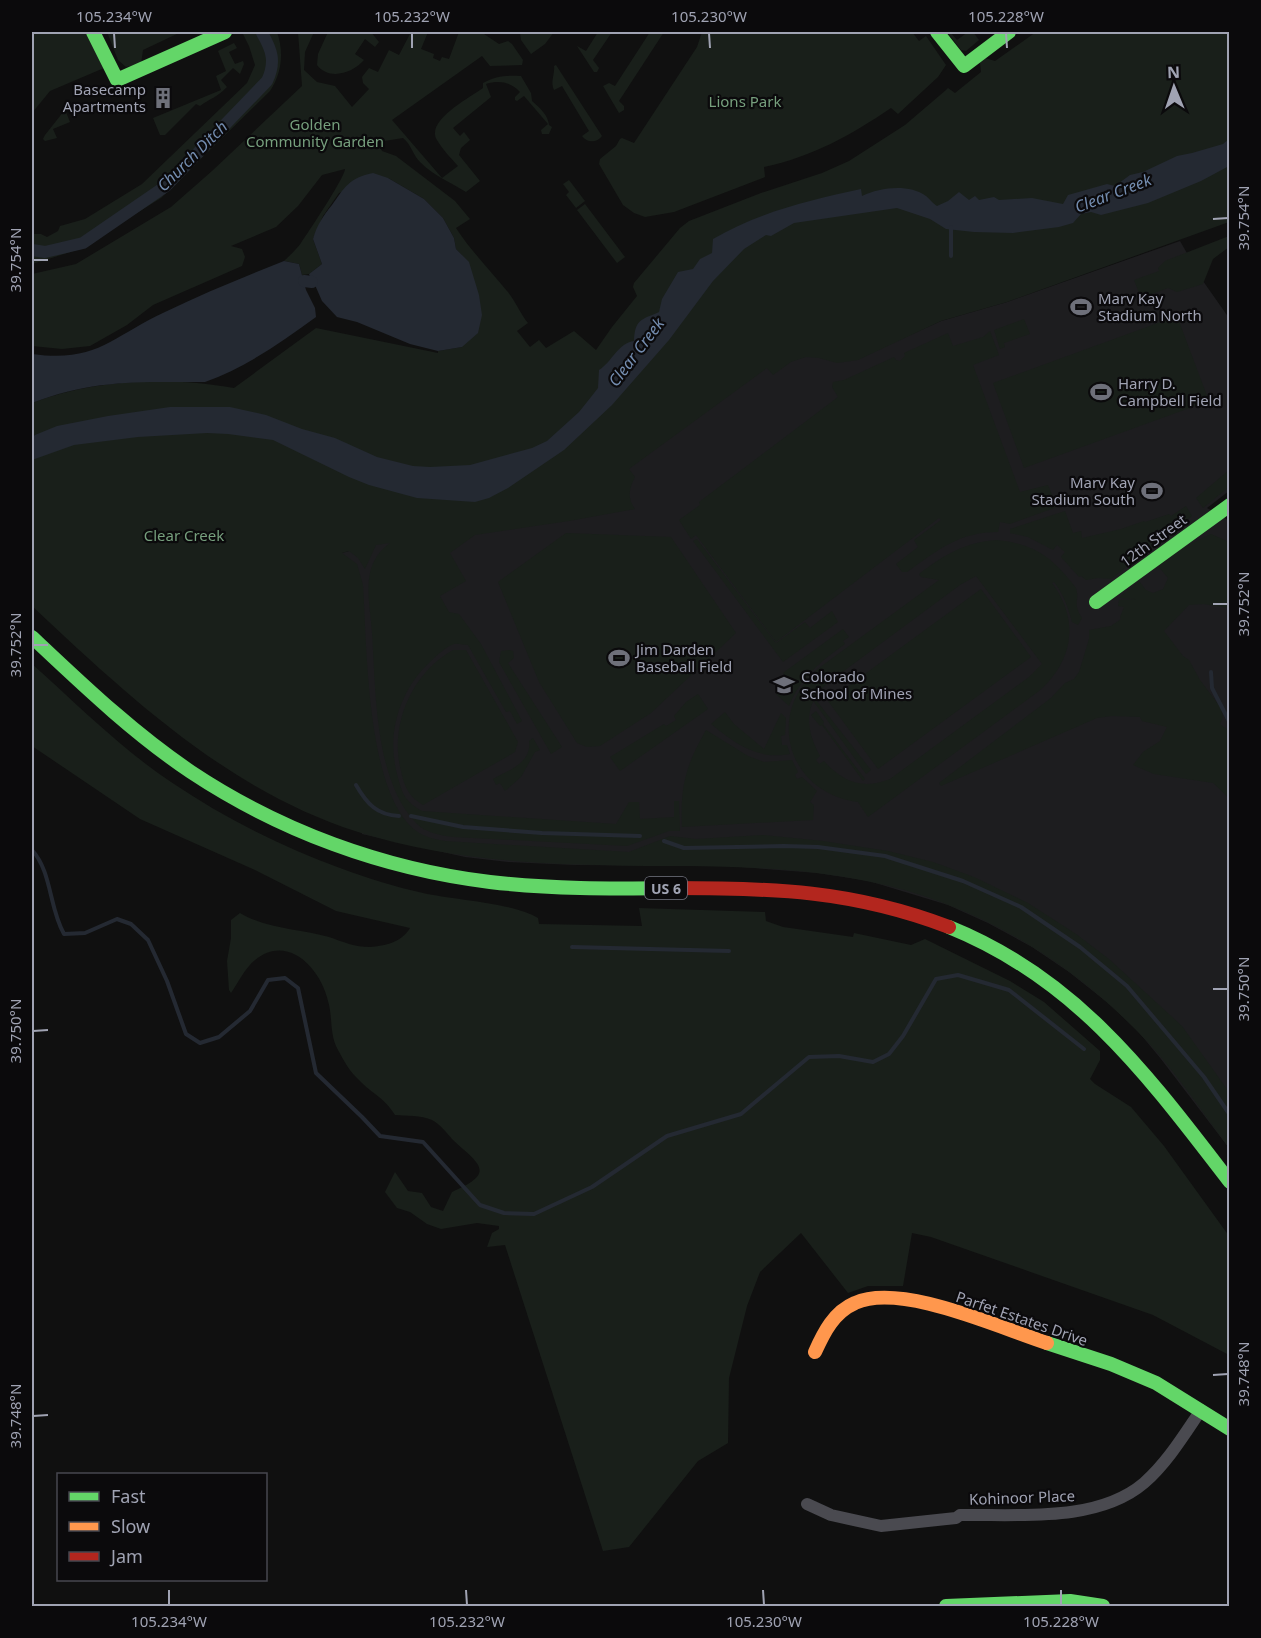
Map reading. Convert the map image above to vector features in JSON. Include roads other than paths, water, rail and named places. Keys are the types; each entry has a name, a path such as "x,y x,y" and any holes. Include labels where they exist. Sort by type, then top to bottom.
{"main road":[{"path":"93,32 117,80 225,32"},
{"path":"937,32 964,66 1009,32"},
{"name":"12th Street","path":"1096,602 1230,505"},
{"name":"US 6","path":"32,636 125,721 203,780 293,827 372,857 436,873 510,885 568,888 765,889 820,893 888,906 954,929 991,947 1033,972 1070,999 1106,1030 1149,1078 1230,1182"},
{"name":"Parfet Estates Drive","path":"815,1352 829,1324 846,1307 867,1299 892,1296 929,1304 1114,1366 1158,1384 1230,1429"},
{"path":"946,1606 1070,1601 1103,1606"}],"street":[{"name":"Kohinoor Place","path":"807,1504 831,1515 881,1526 956,1518 960,1515 1065,1513 1101,1507 1143,1484 1178,1443 1201,1410"}],"water":[{"name":"Clear Creek","path":"1229,139 1229,166 1201,181 1148,203 1101,215 1091,212 1081,214 1073,223 1059,227 1013,233 946,229 930,219 897,208 794,223 771,236 766,235 744,249 713,281 669,340 612,405 564,450 508,488 475,502 417,498 369,485 273,440 228,434 138,437 74,445 32,460 32,438 57,426 170,407 230,407 266,415 302,429 335,438 377,457 413,466 470,465 532,448 547,441 579,412 598,388 599,370 619,349 628,342 634,341 636,328 640,321 659,312 662,299 678,272 693,269 700,259 712,253 713,239 748,221 804,203 861,189 862,196 886,189 912,190 926,196 937,206 959,192 969,200 975,196 979,200 994,197 999,200 1032,198 1063,204 1068,195 1107,184 1115,186 1130,175 1143,172 1177,156 1223,144"},
{"path":"373,173 388,178 424,199 443,218 454,238 456,249 469,262 479,295 482,315 478,333 462,347 438,351 410,344 357,322 337,317 322,301 312,282 309,274 322,264 313,239 316,229 348,184"},
{"path":"284,261 299,264 316,317 249,362 205,382 138,382 97,386 54,395 32,403 32,354 73,355 103,346 146,321 180,305"}],"waterway":[{"name":"Church Ditch","path":"32,250 45,252 83,243 166,186 267,81 272,56 262,33"},
{"path":"951,227 951,256"},
{"path":"304,281 312,282"},
{"path":"1211,672 1212,688 1230,723"},
{"path":"356,785 373,807 379,811 399,816"},
{"path":"411,816 463,827 542,833 640,836"},
{"path":"664,841 684,848 818,847 885,856 963,881 1021,907 1080,947 1127,986 1204,1077 1230,1115"},
{"path":"32,850 39,859 47,879 55,913 64,934 85,933 117,919 131,924 148,940 167,981 186,1034 200,1043 219,1037 250,1011 268,980 285,978 298,988 316,1073 380,1136 423,1142 480,1205 504,1213 534,1214 592,1187 667,1136 741,1114 809,1057 839,1056 873,1062 889,1054 903,1036 936,979 958,975 1009,990 1084,1049"},
{"path":"572,947 729,951"}],"place":[{"name":"Basecamp Apartments","path":"163,98"},
{"name":"Marv Kay Stadium North","path":"1081,307"},
{"name":"Harry D. Campbell Field","path":"1101,392"},
{"name":"Marv Kay Stadium South","path":"1152,491"},
{"name":"Jim Darden Baseball Field","path":"619,658"},
{"name":"Colorado School of Mines","path":"784,685"}],"park label":[{"name":"Lions Park","path":"745,101"},
{"name":"Golden Community Garden","path":"315,132"}]}
